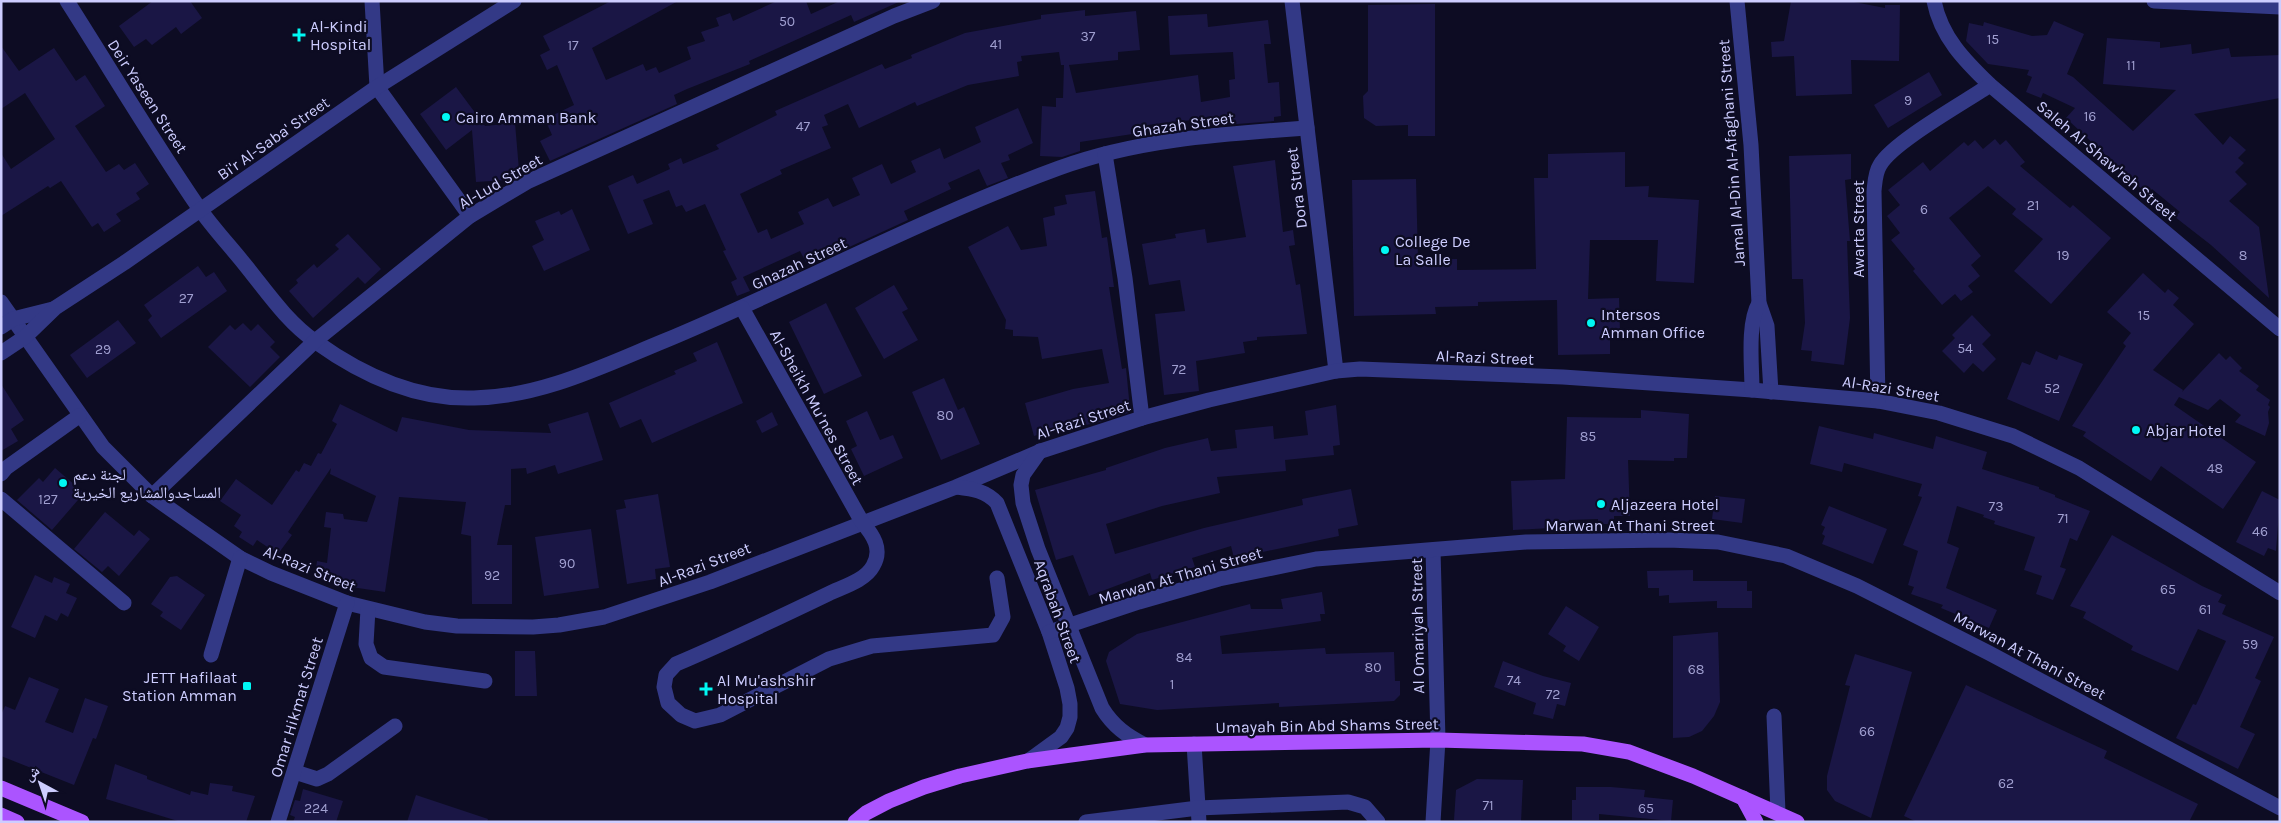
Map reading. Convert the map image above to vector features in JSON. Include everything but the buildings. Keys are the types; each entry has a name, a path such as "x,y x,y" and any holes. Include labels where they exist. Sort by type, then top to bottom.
{"main road":[{"name":"Umayah Bin Abd Shams Street","path":"855,822 866,813 924,787 960,776 1027,761 1145,745 1438,740 1583,744 1629,752 1693,776 1797,822"},
{"path":"1,788 82,822"},
{"path":"1744,798 1756,822"},
{"path":"1,815 17,822"}],"street":[{"name":"Deir Yaseen Street","path":"67,1 200,209 294,324 315,341"},
{"path":"372,1 377,87 470,216"},
{"name":"Bi'r Al-Saba' Street","path":"1,353 25,337 55,308 377,87 514,1"},
{"name":"Al-Lud Street","path":"152,496 315,341 470,216 527,182 894,16 933,1"},
{"name":"Dora Street","path":"1292,1 1336,371"},
{"name":"Jamal Al-Din Al-Afaghani Street","path":"1737,1 1751,145 1759,303 1767,326 1771,392"},
{"name":"Saleh Al-Shaw'reh Street","path":"1934,1 1947,36 1957,52 1990,85 2280,329"},
{"path":"2154,1 2280,7"},
{"name":"Awarta Street","path":"1878,401 1874,191 1876,173 1880,164 1897,146 1990,85"},
{"name":"Ghazah Street","path":"315,341 351,364 386,382 419,393 448,398 477,398 553,385 742,308 1001,191 1060,167 1105,154 1156,143 1218,134 1307,128"},
{"path":"1105,154 1125,278 1142,418"},
{"name":"Al-Razi Street","path":"1,302 7,323 25,337 79,416 103,447 152,496 240,558 271,573 347,603 425,622 457,626 533,627 588,621 710,582 956,487 1041,451 1142,418 1336,371 1360,369 1562,377 1752,390 1878,401 1939,413 2013,436 2070,464 2280,593"},
{"name":"Jamal Al-Din Al-Afaghani Street","path":"1752,390 1753,326 1755,309 1759,303"},
{"name":"Bi'r Al-Saba' Street","path":"7,323 55,308"},
{"name":"Al-Sheikh Mu’nes Street","path":"742,308 862,522 877,545 877,559 872,568 854,582 772,622 676,664 666,675 664,687 668,703 682,715 694,721 720,715 829,659 872,646 974,639 993,635 1003,617 997,578"},
{"path":"1,474 6,468 79,416"},
{"name":"Aqrabah Street","path":"1041,451 1023,475 1021,485 1023,503 1038,549 1095,694 1108,718 1126,735 1145,745"},
{"name":"Aqrabah Street","path":"956,487 975,490 991,496 997,503 1049,632 1067,688 1070,717 1067,728 1061,737 1027,761"},
{"path":"1,499 124,603"},
{"name":"Marwan At Thani Street","path":"1049,632 1210,581 1298,562 1373,552 1433,550 1526,542 1696,540 1737,545 1786,556 1814,567 1913,614 2280,808"},
{"name":"Al Omariyah Street","path":"1433,550 1438,740 1433,822"},
{"path":"211,656 240,558"},
{"name":"Omar Hikmat Street","path":"278,822 347,603"},
{"path":"368,609 366,644 371,658 384,667 485,681"},
{"path":"1774,716 1778,812"},
{"path":"295,772 317,779 328,774 395,726"},
{"path":"1194,744 1199,815"},
{"path":"1086,822 1199,815 1348,802 1365,807 1378,822"}],"place":[{"name":"Al-Kindi Hospital","path":"299,35"},
{"name":"Cairo Amman Bank","path":"446,117"},
{"name":"College De La Salle","path":"1385,250"},
{"name":"Intersos Amman Office","path":"1591,323"},
{"name":"Abjar Hotel","path":"2136,430"},
{"name":"لجنة دعم المساجدوالمشاريع الخيرية","path":"63,483"},
{"name":"Aljazeera Hotel","path":"1601,504"},
{"name":"JETT Hafilaat Station Amman","path":"247,686"},
{"name":"Al Mu'ashshir Hospital","path":"706,689"}]}
